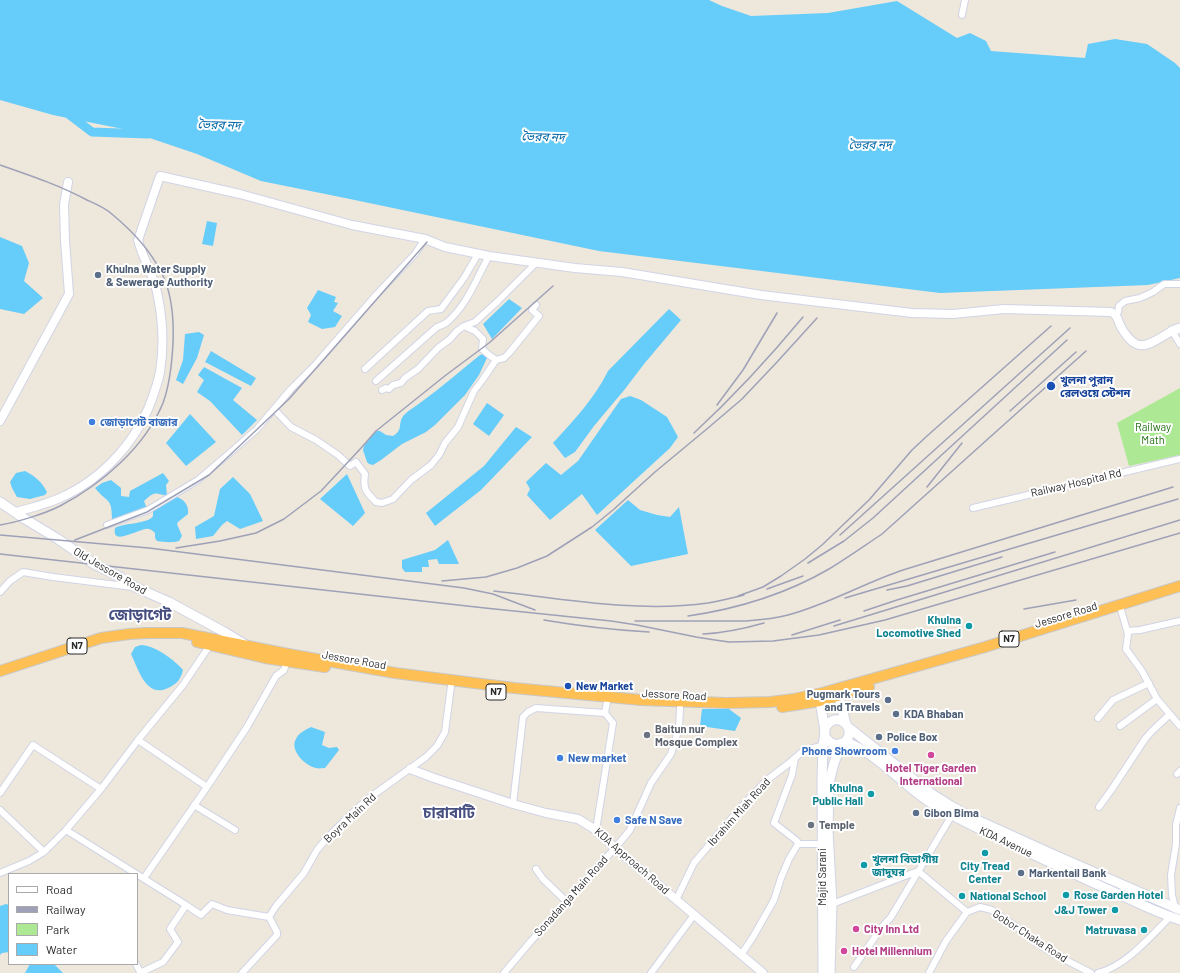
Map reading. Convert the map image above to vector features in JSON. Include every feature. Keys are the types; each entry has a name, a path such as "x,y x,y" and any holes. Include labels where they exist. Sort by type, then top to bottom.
{"highway":[{"name":"N7","path":"1120,608 1180,586"},
{"name":"N7","path":"838,692 985,647 1180,592"},
{"name":"Jessore Road","path":"156,633 266,658 411,682 607,702 680,708 772,708 820,701 838,692"},
{"name":"Jessore Road","path":"0,671 101,638 129,634 182,633 414,676 514,688 641,700 727,703 770,702 838,692"}],"main road":[{"name":"Old Jessore Road","path":"0,502 94,564 120,577 135,587 169,602 226,633 266,658"},
{"path":"838,692 847,725 849,736 843,743 831,743 826,738 825,732 827,724 833,720 840,720 847,725 932,794 951,806 975,819 1177,909"},
{"name":"Majid Sarani","path":"820,701 825,732 823,745 822,782 823,973"},
{"name":"Majid Sarani","path":"830,973 832,904 828,831 829,783 834,763 843,743"},
{"name":"KDA Avenue","path":"843,743 853,744 874,757 928,801 952,815 1082,878 1180,920"}],"street":[{"path":"962,15 965,0"},
{"path":"16,512 60,497 84,484 106,468 126,446 141,424 152,400 160,374 163,346 162,320 158,295 138,240 160,176 240,194 352,225 425,239 445,247 489,256 664,278 761,295 912,313 953,314 1004,309 1111,312 1116,315 1128,338 1138,346 1147,345 1177,330 1180,344"},
{"path":"0,421 68,294 64,205 68,182"},
{"path":"107,525 148,510 198,480 257,429 291,389 316,364 356,320 376,295 415,254 425,239"},
{"path":"365,369 428,311 441,309 464,278 478,254"},
{"path":"376,381 437,327 445,324 456,312 469,295 489,256"},
{"path":"382,390 386,388 389,389 393,385 401,383 464,326 475,322 536,263"},
{"path":"1116,315 1119,306 1125,301 1140,298 1153,292 1164,284 1180,284"},
{"path":"274,409 292,427 316,440 338,455 350,466 356,462 365,474 364,486 369,495 376,502 382,503 393,499 410,480 431,465 439,455 445,443 458,427 474,391 482,382 496,360 504,358 509,353 539,316 532,310 536,305"},
{"path":"464,326 475,331 483,338 482,349 496,360"},
{"name":"Railway Hospital Rd","path":"973,508 1180,459"},
{"path":"0,592 10,580 23,572 135,587"},
{"path":"1120,608 1127,631 1128,639 1126,650 1142,671 1157,700 1180,726"},
{"path":"1127,631 1140,630 1180,621"},
{"path":"0,873 9,872 44,852 66,830 101,789 138,740 183,685 210,645"},
{"path":"144,878 247,727 276,676 284,670 287,661"},
{"path":"1098,718 1113,700 1127,692 1149,683"},
{"name":"Boyra Main Rd","path":"269,917 276,906 304,873 317,850 348,816 369,798 426,757 437,746 445,732 451,686"},
{"path":"1120,726 1157,700"},
{"path":"605,713 607,702"},
{"path":"513,804 523,717 528,712 536,708 605,713 613,723 596,830"},
{"name":"Sonadanga Main Road","path":"504,973 630,830 651,783 671,754 678,728 680,708"},
{"path":"1099,807 1112,790 1145,739 1169,714"},
{"path":"138,740 207,787"},
{"path":"0,793 33,745 101,789"},
{"name":"Ibrahim Miah Road","path":"676,900 694,863 767,780 803,751 823,745"},
{"path":"795,758 792,775 774,823 797,841 798,844"},
{"name":"KDA Approach Road","path":"410,769 513,804 546,813 578,819 596,830 615,848 762,973"},
{"path":"194,805 235,830"},
{"path":"1177,909 1172,896 1171,875 1176,844 1176,825 1180,808"},
{"path":"0,810 44,852"},
{"path":"854,967 882,926 891,917 952,815"},
{"path":"66,830 136,873"},
{"path":"798,844 822,844"},
{"path":"741,955 774,900 789,859 798,844"},
{"path":"536,869 543,879 567,902"},
{"path":"832,904 918,871"},
{"path":"918,871 967,912 946,941 929,973"},
{"path":"138,874 201,915 212,904 227,910 269,917 278,932 277,935 242,973"},
{"path":"140,973 163,962 178,942 170,929 186,905"},
{"name":"Gobor Chaka Road","path":"967,912 980,907 992,910 1052,953 1091,973"},
{"path":"651,973 694,915"},
{"path":"1098,973 1109,972 1139,948 1170,917"}],"green space":[{"name":"Railway Math","path":"1180,388 1180,455 1129,466 1117,423"}],"water":[{"name":"ভৈরব নদ","path":"0,0 709,0 751,16 828,13 897,1 957,38 970,33 986,41 991,51 1085,58 1088,44 1115,39 1147,44 1180,68 1180,278 1148,285 940,293 599,251 261,181 197,154 123,129 53,115 0,100"},
{"path":"207,221 217,223 213,246 202,244"},
{"path":"0,237 22,246 29,263 24,281 43,298 24,314 0,309"},
{"path":"318,290 336,297 334,302 338,303 333,311 342,316 335,327 322,329 308,322 311,315 307,308"},
{"path":"509,299 522,308 492,339 483,324"},
{"path":"669,309 681,320 594,426 575,452 565,458 553,443 576,418 597,391 608,371"},
{"path":"199,332 204,335 197,358 183,384 176,380 183,360 185,334"},
{"path":"211,351 256,378 251,386 205,362"},
{"path":"483,354 487,358 479,375 465,395 435,425 426,432 402,444 373,465 367,462 363,450 364,446 374,433 380,431 386,435 393,436 398,431 402,418 406,413"},
{"path":"204,367 242,388 233,400 257,420 242,435 210,401 197,392 204,380 198,375"},
{"path":"630,396 641,400 667,417 678,437 670,448 597,515 582,494 550,520 527,495 530,489 526,482 546,463 561,475 578,461 621,399"},
{"path":"487,403 504,415 489,436 473,424"},
{"path":"190,414 216,442 186,466 166,443"},
{"path":"516,427 532,437 481,490 435,526 426,513 484,466"},
{"path":"25,471 35,477 45,488 47,492 45,495 30,499 17,497 10,482 16,473"},
{"path":"163,473 169,481 166,485 167,496 157,493 152,494 144,501 147,509 112,520 110,504 95,488 102,483 111,480 121,488 121,496 129,497 130,491"},
{"path":"347,474 365,513 353,526 320,499"},
{"path":"233,477 250,494 263,521 240,529 227,521 213,536 196,539 195,527 214,516 220,489"},
{"path":"177,497 186,504 188,508 188,514 177,524 182,536 179,541 157,541 155,538 155,533 149,529 122,537 115,534 115,528 118,526 151,519 153,516 153,509"},
{"path":"628,500 640,510 670,517 679,507 688,554 631,566 595,530"},
{"path":"448,540 459,564 439,564 437,559 428,560 429,567 422,567 422,572 405,572 402,568 402,560 435,550"},
{"path":"141,645 158,650 170,658 183,670 180,679 174,685 160,690 148,686 140,674 131,654 135,647"},
{"path":"702,709 729,709 741,718 735,731 700,726"},
{"path":"311,727 325,732 322,745 329,748 337,747 339,750 325,768 312,767 300,758 295,750 294,745 298,736"},
{"path":"8,905 8,952 2,953 0,955 0,906"},
{"path":"29,965 55,965 63,973 25,973"}],"waterway":[{"name":"ভৈরব নদ","path":"67,113 92,132 148,134"}],"railway":[{"path":"0,165 55,185 104,208 126,227 151,255 164,278 170,296 173,334 170,373 163,403 145,435 134,449 106,475 76,497 46,512 23,520 0,525"},
{"path":"75,540 147,512 209,475 289,399 427,242"},
{"path":"176,548 220,541 256,533 284,519 321,491 376,431 489,343 553,286"},
{"path":"717,405 743,370 777,313"},
{"path":"694,433 750,377 803,317"},
{"path":"442,581 486,577 517,568 547,556 592,527 742,399 817,318"},
{"path":"738,596 763,587 805,559 822,545 869,500 912,450 1051,326"},
{"path":"840,535 1070,328"},
{"path":"808,563 844,541 873,518 1067,340"},
{"path":"688,616 742,605 778,593 813,578 849,556 882,534 1086,351"},
{"path":"1010,411 1076,352"},
{"path":"927,487 962,443"},
{"path":"635,621 745,621 783,616 817,606 903,570 1173,487"},
{"path":"845,598 1178,499"},
{"path":"834,626 1180,520"},
{"path":"0,554 611,621 729,642 773,641 819,635 885,620 1180,533"},
{"path":"0,535 149,548 464,588 493,594 535,610"},
{"path":"864,611 1055,552"},
{"path":"887,590 907,586 1002,557"},
{"path":"767,589 803,576"},
{"path":"494,591 628,606 682,606 708,603 744,595"},
{"path":"1024,609 1076,600"},
{"path":"544,620 596,628 649,632"},
{"path":"792,635 840,620"},
{"path":"703,634 719,633 764,623"}],"place":[{"name":"Khulna Water Supply & Sewerage Authority","path":"98,275"},
{"name":"খুলনা পুরান রেলওয়ে স্টেশন","path":"1051,386"},
{"name":"জোড়াগেট বাজার","path":"92,422"},
{"name":"Khulna Locomotive Shed","path":"969,626"},
{"name":"New Market","path":"568,686"},
{"name":"Pugmark Tours and Travels","path":"888,700"},
{"name":"KDA Bhaban","path":"896,714"},
{"name":"Baitun nur Mosque Complex","path":"647,735"},
{"name":"Police Box","path":"879,737"},
{"name":"Phone Showroom","path":"895,751"},
{"name":"Hotel Tiger Garden International","path":"931,755"},
{"name":"New market","path":"560,758"},
{"name":"Khulna Public Hall","path":"871,794"},
{"name":"Gibon Bima","path":"916,813"},
{"name":"Safe N Save","path":"617,820"},
{"name":"Temple","path":"811,825"},
{"name":"City Tread Center","path":"985,853"},
{"name":"খুলনা বিভাগীয় জাদুঘর","path":"864,865"},
{"name":"Markentail Bank","path":"1021,873"},
{"name":"Rose Garden Hotel","path":"1066,895"},
{"name":"National School","path":"962,896"},
{"name":"J&J Tower","path":"1115,910"},
{"name":"City Inn Ltd","path":"856,929"},
{"name":"Matruvasa","path":"1144,930"},
{"name":"Hotel Millennium","path":"844,951"}],"district":[{"name":"জোড়াগেট","path":"140,615"},
{"name":"চারাবাটি","path":"449,813"}]}
